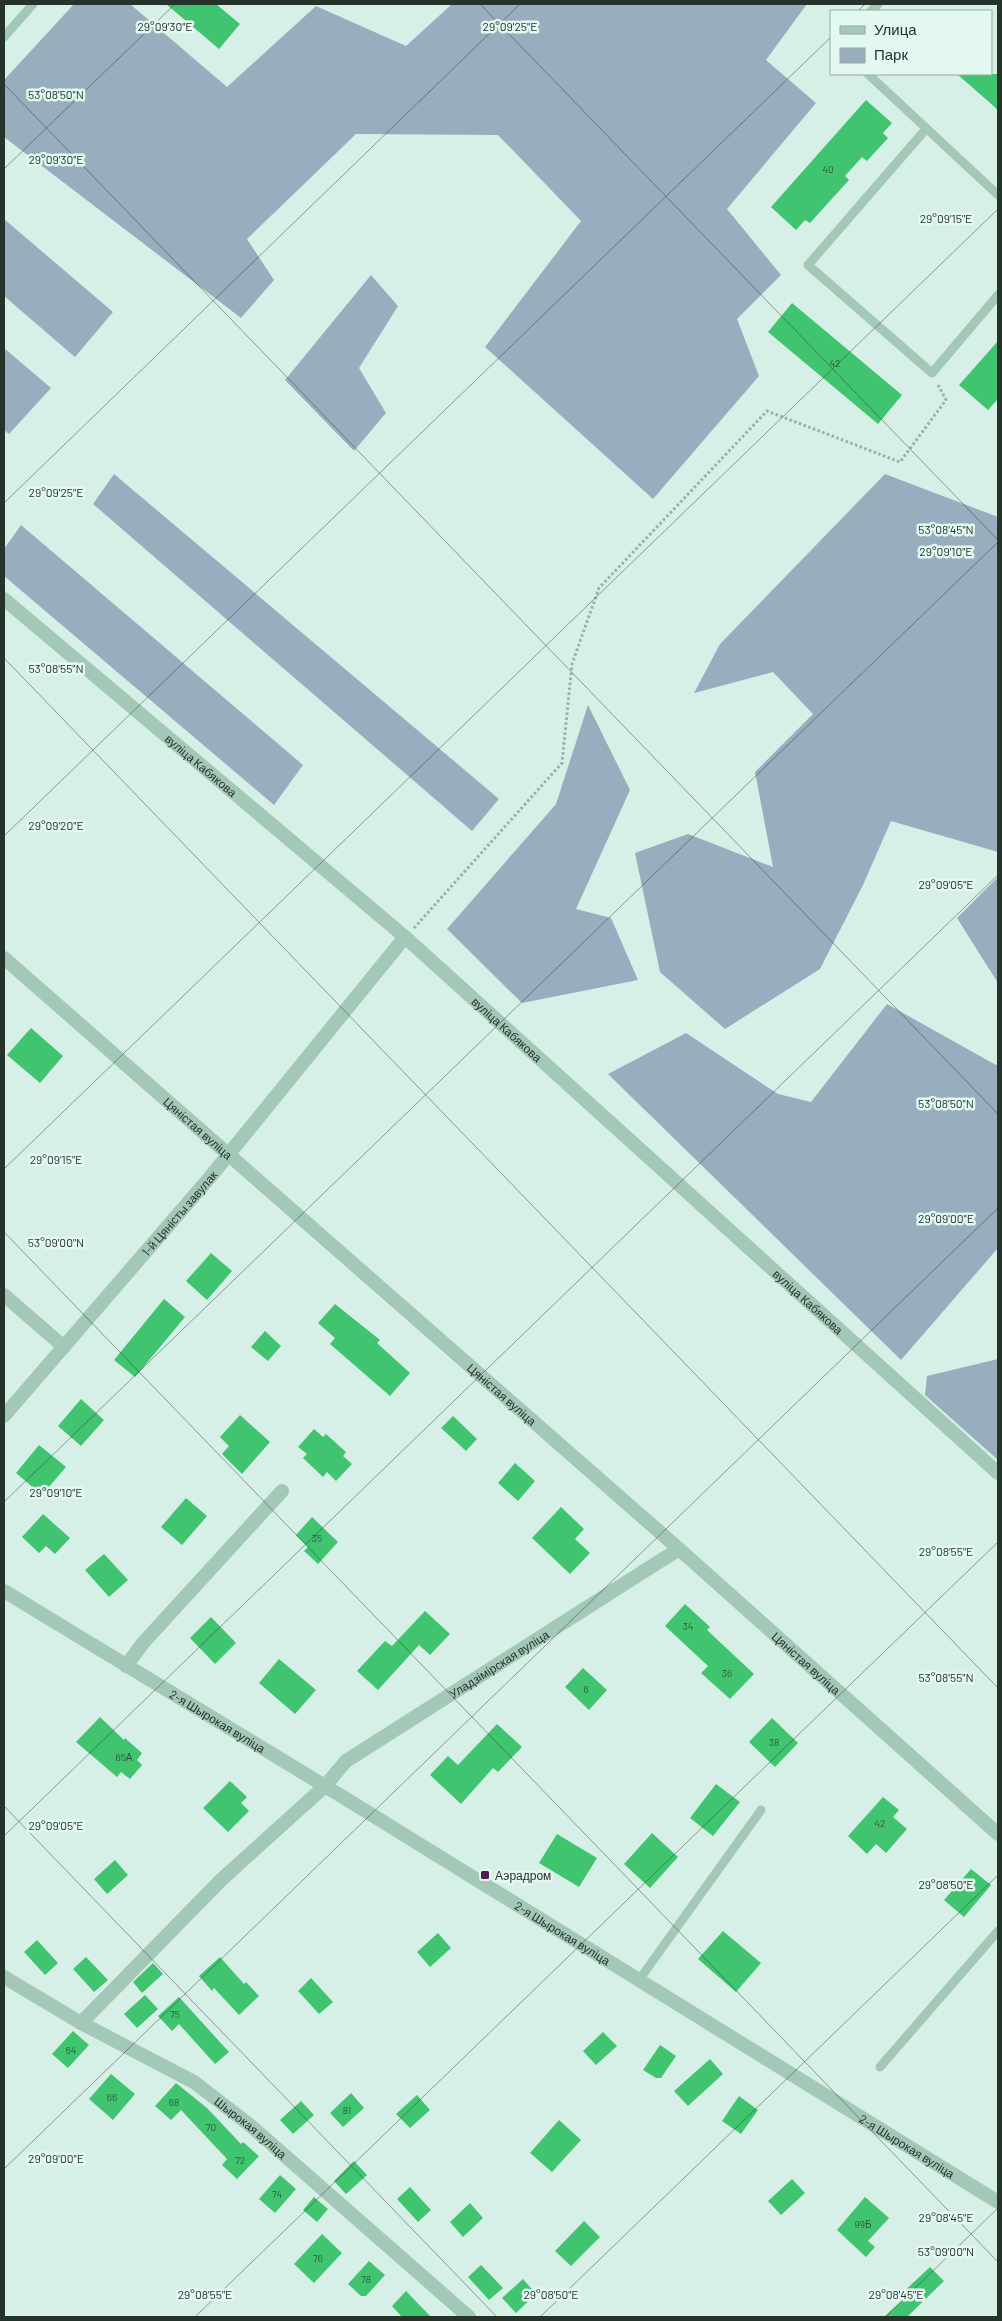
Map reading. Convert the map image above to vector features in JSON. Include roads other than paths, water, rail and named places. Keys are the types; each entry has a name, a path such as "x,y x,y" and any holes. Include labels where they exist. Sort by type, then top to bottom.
{"street":[{"name":"вуліца Кабякова","path":"4,599 406,937 998,1473"},
{"name":"1-й Цяністы завулак","path":"4,1416 228,1156 406,937"},
{"name":"Цяністая вуліца","path":"4,958 679,1549 998,1834"},
{"path":"4,1295 64,1347"},
{"path":"126,1666 143,1643 282,1490"},
{"name":"Уладзімірская вуліца","path":"81,2023 221,1880 325,1786 346,1761 679,1549"},
{"name":"2-я Шырокая вуліца","path":"4,1591 325,1786 998,2202"},
{"name":"Шырокая вуліца","path":"4,1977 81,2023 194,2082 251,2126 469,2317"}],"lane":[{"path":"4,37 33,4"},
{"path":"869,75 998,195"},
{"path":"926,129 808,265 932,373 998,295"},
{"path":"639,1980 761,1810"},
{"path":"880,2067 998,1931"}],"place":[{"name":"Аэрадром","path":"485,1875"}]}
